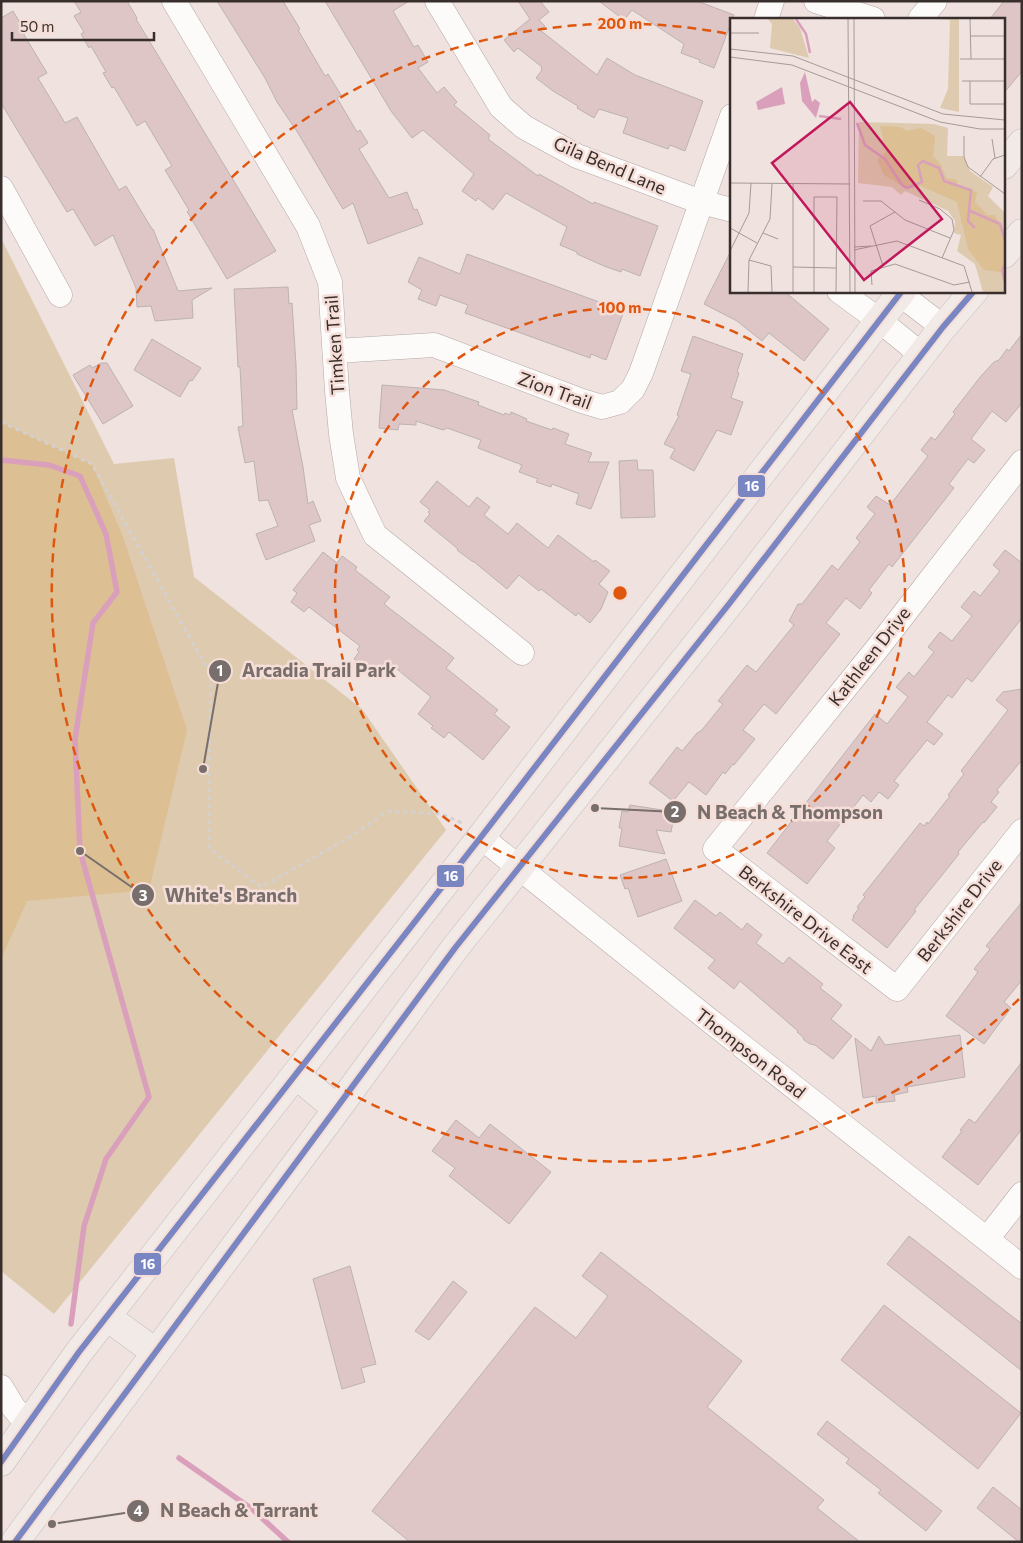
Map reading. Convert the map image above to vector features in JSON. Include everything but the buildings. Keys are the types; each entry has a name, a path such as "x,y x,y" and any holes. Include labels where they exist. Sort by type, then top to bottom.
{"main road":[{"path":"1006,163 1022,143"},
{"path":"1006,252 1022,233"},
{"path":"1,1462 79,1352 296,1075 473,831 880,321 899,292"},
{"path":"15,1542 455,948 729,604 973,292"},
{"path":"296,1075 337,1109"},
{"path":"107,1317 155,1352"}],"street":[{"name":"Timken Trail","path":"174,1 308,226 330,282 341,434 348,478 375,535 522,653"},
{"name":"Gila Bend Lane","path":"437,1 501,107 524,127 577,156 701,202 730,209"},
{"path":"766,18 772,1"},
{"path":"816,1 869,18"},
{"path":"921,18 935,1"},
{"name":"Zion Trail","path":"336,351 434,345 582,401 602,407 620,402 634,389 641,373 730,122"},
{"path":"1,188 60,295"},
{"name":"Gila Bend Lane","path":"701,202 730,219"},
{"path":"840,292 922,355"},
{"path":"899,292 944,328"},
{"name":"Kathleen Drive","path":"714,849 876,650 1022,462"},
{"name":"Thompson Road","path":"473,831 1022,1267"},
{"name":"Berkshire Drive","path":"897,990 1022,831"},
{"name":"Berkshire Drive East","path":"714,849 897,990"},
{"path":"987,1239 1022,1194"},
{"path":"1,1386 13,1407 28,1425"}],"path":[{"path":"1,422 92,464 211,675 208,766 209,848 261,887 347,839 388,811 442,814 473,831"}],"shaded area":[{"path":"1,238 114,464 174,458 194,577 362,709 446,830 54,1314 1,1271"},
{"path":"1,422 92,464 123,537 187,730 149,890 27,901 1,959"}],"waterway":[{"path":"1,460 49,465 80,476 106,534 117,592 93,623 75,739 80,851 149,1097 106,1159 84,1226 71,1324"},
{"path":"179,1458 252,1509 288,1542"}],"transit line":[{"name":"16","path":"1,1462 79,1352 481,837 901,292"},
{"name":"16","path":"15,1542 455,948 729,604 943,327 973,292"}],"place":[{"name":"Arcadia Trail Park","path":"203,769"},
{"name":"N Beach & Thompson","path":"595,808"},
{"name":"White's Branch","path":"80,851"},
{"name":"N Beach & Tarrant","path":"52,1524"}]}
